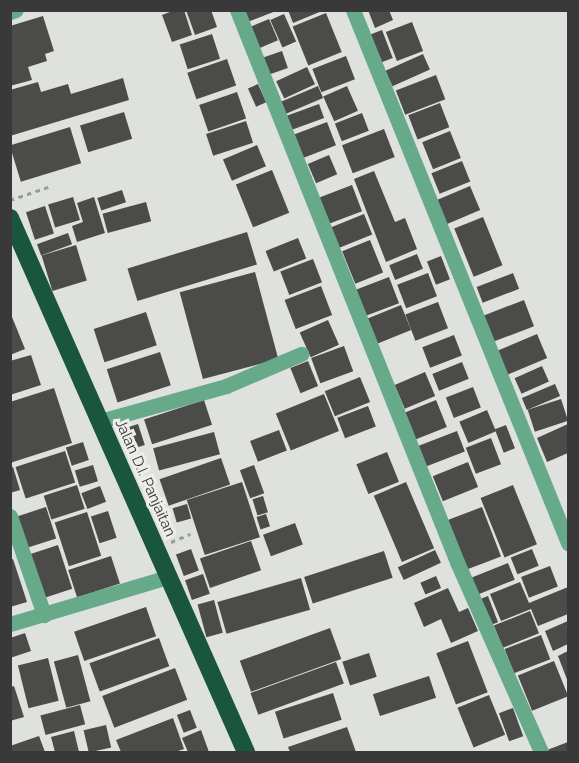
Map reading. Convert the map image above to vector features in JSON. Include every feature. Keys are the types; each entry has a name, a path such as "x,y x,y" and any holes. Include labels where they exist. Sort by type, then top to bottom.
{"highway":[{"name":"Jalan D.I. Panjaitan","path":"10,218 246,753"}],"street":[{"path":"10,12 16,10"},
{"path":"237,10 457,562 541,753"},
{"path":"353,10 568,543"},
{"path":"100,421 226,386 301,354"},
{"path":"10,516 44,615"},
{"path":"10,624 168,577"}],"path":[{"path":"10,200 51,186"}],"building":[{"path":"175,10 184,10 192,35 172,42 162,15"},
{"path":"186,10 211,10 217,27 195,35"},
{"path":"240,10 276,10 276,11 245,23"},
{"path":"288,10 322,10 322,11 293,23"},
{"path":"368,10 389,10 393,20 375,28"},
{"path":"326,13 342,52 308,65 293,26"},
{"path":"284,14 296,41 282,48 270,20"},
{"path":"43,16 54,51 45,54 47,61 28,67 32,80 10,86 10,26"},
{"path":"269,19 278,40 255,50 246,29"},
{"path":"412,22 423,51 397,61 386,32"},
{"path":"382,30 393,58 378,64 367,36"},
{"path":"212,34 220,59 188,69 180,45"},
{"path":"282,51 288,68 267,75 261,58"},
{"path":"423,54 430,70 392,86 386,71"},
{"path":"346,56 355,79 321,92 312,69"},
{"path":"227,59 236,85 196,99 187,73"},
{"path":"307,67 315,84 284,99 276,81"},
{"path":"436,75 445,99 405,115 396,90"},
{"path":"123,78 129,100 10,136 10,90 38,82 41,92 68,84 71,94"},
{"path":"258,84 266,102 256,107 248,88"},
{"path":"318,86 323,98 281,116 276,104"},
{"path":"347,86 358,111 334,121 323,97"},
{"path":"237,92 246,118 208,131 199,105"},
{"path":"440,103 449,127 418,139 408,115"},
{"path":"319,104 324,118 291,130 286,116"},
{"path":"124,112 132,139 88,152 80,125"},
{"path":"362,113 369,131 342,141 335,123"},
{"path":"246,121 253,143 213,156 206,134"},
{"path":"327,122 336,145 300,159 292,136"},
{"path":"70,127 81,163 21,182 10,145"},
{"path":"384,129 395,157 353,173 342,145"},
{"path":"450,131 461,158 433,169 422,142"},
{"path":"257,145 266,166 232,181 223,159"},
{"path":"329,155 337,174 316,183 308,164"},
{"path":"462,161 470,181 440,194 431,173"},
{"path":"272,170 289,213 253,227 236,185"},
{"path":"374,171 395,222 405,218 417,249 386,262 354,179"},
{"path":"352,185 362,211 326,225 316,199"},
{"path":"470,186 480,210 442,226 432,202"},
{"path":"122,190 126,202 101,210 97,198"},
{"path":"73,197 80,220 55,228 48,205"},
{"path":"94,197 105,233 77,242 72,226 83,222 77,203"},
{"path":"146,202 151,221 108,233 103,214"},
{"path":"45,206 54,234 35,240 26,212"},
{"path":"364,214 372,234 337,249 329,228"},
{"path":"483,217 502,265 474,277 454,229"},
{"path":"247,232 257,265 137,301 127,269"},
{"path":"68,233 72,244 41,256 37,244"},
{"path":"298,238 306,258 274,272 266,251"},
{"path":"370,240 383,272 355,284 342,251"},
{"path":"76,245 87,280 52,291 42,256"},
{"path":"417,254 423,269 395,280 389,265"},
{"path":"441,256 450,279 436,285 427,261"},
{"path":"313,259 322,282 289,295 280,272"},
{"path":"255,272 278,359 203,379 180,292"},
{"path":"428,273 437,296 406,308 397,285"},
{"path":"513,273 519,289 483,303 477,287"},
{"path":"389,277 399,303 363,317 353,291"},
{"path":"321,286 332,315 296,329 285,300"},
{"path":"524,300 534,326 494,342 484,315"},
{"path":"438,302 448,328 415,341 405,315"},
{"path":"401,305 411,330 376,344 366,319"},
{"path":"10,312 25,349 10,355"},
{"path":"146,312 157,345 105,362 94,329"},
{"path":"328,320 339,345 311,357 300,333"},
{"path":"537,334 547,358 508,375 497,351"},
{"path":"454,335 462,356 430,368 422,347"},
{"path":"344,346 353,371 320,383 311,358"},
{"path":"160,352 171,385 118,403 107,369"},
{"path":"31,355 41,385 10,395 10,361"},
{"path":"308,361 318,386 300,393 290,368"},
{"path":"462,362 469,379 439,391 432,374"},
{"path":"542,366 549,382 522,394 515,378"},
{"path":"425,372 435,396 405,409 395,385"},
{"path":"360,377 370,402 335,416 325,391"},
{"path":"555,384 560,396 527,410 522,398"},
{"path":"473,387 481,408 454,418 446,397"},
{"path":"54,388 72,443 10,463 10,402"},
{"path":"324,394 339,431 291,451 276,413"},
{"path":"561,399 568,421 535,432 528,410"},
{"path":"204,400 212,425 152,444 144,419"},
{"path":"436,400 447,427 413,440 403,413"},
{"path":"368,406 376,427 345,438 337,418"},
{"path":"487,410 496,431 468,443 459,422"},
{"path":"138,424 145,445 126,451 119,430"},
{"path":"568,424 568,453 547,462 537,438"},
{"path":"506,425 515,448 504,453 495,429"},
{"path":"279,430 287,451 258,462 250,441"},
{"path":"457,431 465,452 427,466 419,446"},
{"path":"214,432 220,454 159,471 153,448"},
{"path":"491,438 501,464 476,474 466,448"},
{"path":"83,442 89,460 72,466 66,448"},
{"path":"65,451 75,482 26,498 16,467"},
{"path":"387,452 399,482 368,494 356,464"},
{"path":"221,458 230,484 169,506 160,479"},
{"path":"468,462 478,487 443,501 433,476"},
{"path":"93,465 98,481 80,487 75,471"},
{"path":"254,465 264,493 250,498 240,470"},
{"path":"13,467 20,490 10,493 10,468"},
{"path":"242,482 260,537 205,555 187,500"},
{"path":"406,482 434,548 402,562 374,496"},
{"path":"77,485 85,509 51,520 44,496"},
{"path":"513,485 537,544 505,557 481,498"},
{"path":"100,486 106,502 87,509 81,493"},
{"path":"263,496 268,512 257,515 252,499"},
{"path":"187,504 191,518 177,523 173,508"},
{"path":"46,507 56,538 26,548 16,517"},
{"path":"482,507 501,556 466,570 447,521"},
{"path":"108,511 117,538 100,543 91,517"},
{"path":"87,512 101,556 69,566 55,523"},
{"path":"266,514 270,526 261,529 256,517"},
{"path":"295,523 303,545 271,556 263,535"},
{"path":"251,541 261,570 210,588 200,559"},
{"path":"58,545 72,589 42,599 28,555"},
{"path":"191,549 199,571 184,576 176,554"},
{"path":"532,549 539,566 517,574 511,558"},
{"path":"435,550 441,563 404,580 398,567"},
{"path":"384,551 393,578 313,604 304,577"},
{"path":"111,556 120,584 77,597 68,570"},
{"path":"13,559 27,602 10,607 10,560"},
{"path":"508,563 515,580 479,594 472,578"},
{"path":"550,566 558,587 529,598 521,577"},
{"path":"203,574 210,594 192,600 185,580"},
{"path":"436,576 441,588 425,595 420,583"},
{"path":"301,578 310,610 226,634 217,602"},
{"path":"520,582 529,603 568,587 568,614 538,626 531,609 501,621 490,594"},
{"path":"448,588 459,612 468,608 478,631 451,643 441,619 424,627 414,603"},
{"path":"488,596 498,622 486,627 476,601"},
{"path":"214,600 223,633 206,637 198,604"},
{"path":"146,607 156,636 84,661 74,632"},
{"path":"530,611 539,633 503,648 494,626"},
{"path":"568,621 568,644 553,651 545,631"},
{"path":"330,628 341,659 251,692 240,661"},
{"path":"25,633 31,651 10,658 10,638"},
{"path":"541,635 550,659 514,673 505,649"},
{"path":"159,638 169,666 100,692 89,663"},
{"path":"468,641 488,692 456,705 436,653"},
{"path":"568,651 568,682 558,656"},
{"path":"369,653 377,677 350,685 342,662"},
{"path":"78,655 90,701 66,708 54,661"},
{"path":"48,658 59,701 29,708 18,665"},
{"path":"554,661 568,696 532,711 518,676"},
{"path":"336,662 344,684 258,715 250,693"},
{"path":"175,668 187,700 114,728 102,696"},
{"path":"429,676 436,698 380,716 373,694"},
{"path":"14,686 24,717 10,721 10,687"},
{"path":"333,693 342,720 284,738 275,712"},
{"path":"489,695 505,735 474,748 457,708"},
{"path":"80,705 85,724 46,735 40,716"},
{"path":"513,708 523,736 509,741 499,713"},
{"path":"190,710 197,728 184,733 177,715"},
{"path":"173,718 184,749 175,752 121,752 116,740"},
{"path":"106,725 111,747 89,752 84,730"},
{"path":"347,727 356,752 290,752 288,747"},
{"path":"201,730 209,752 188,752 182,738"},
{"path":"74,731 79,752 55,752 51,737"},
{"path":"39,736 45,752 10,752 10,746"},
{"path":"568,742 568,752 548,752 547,750"}]}
